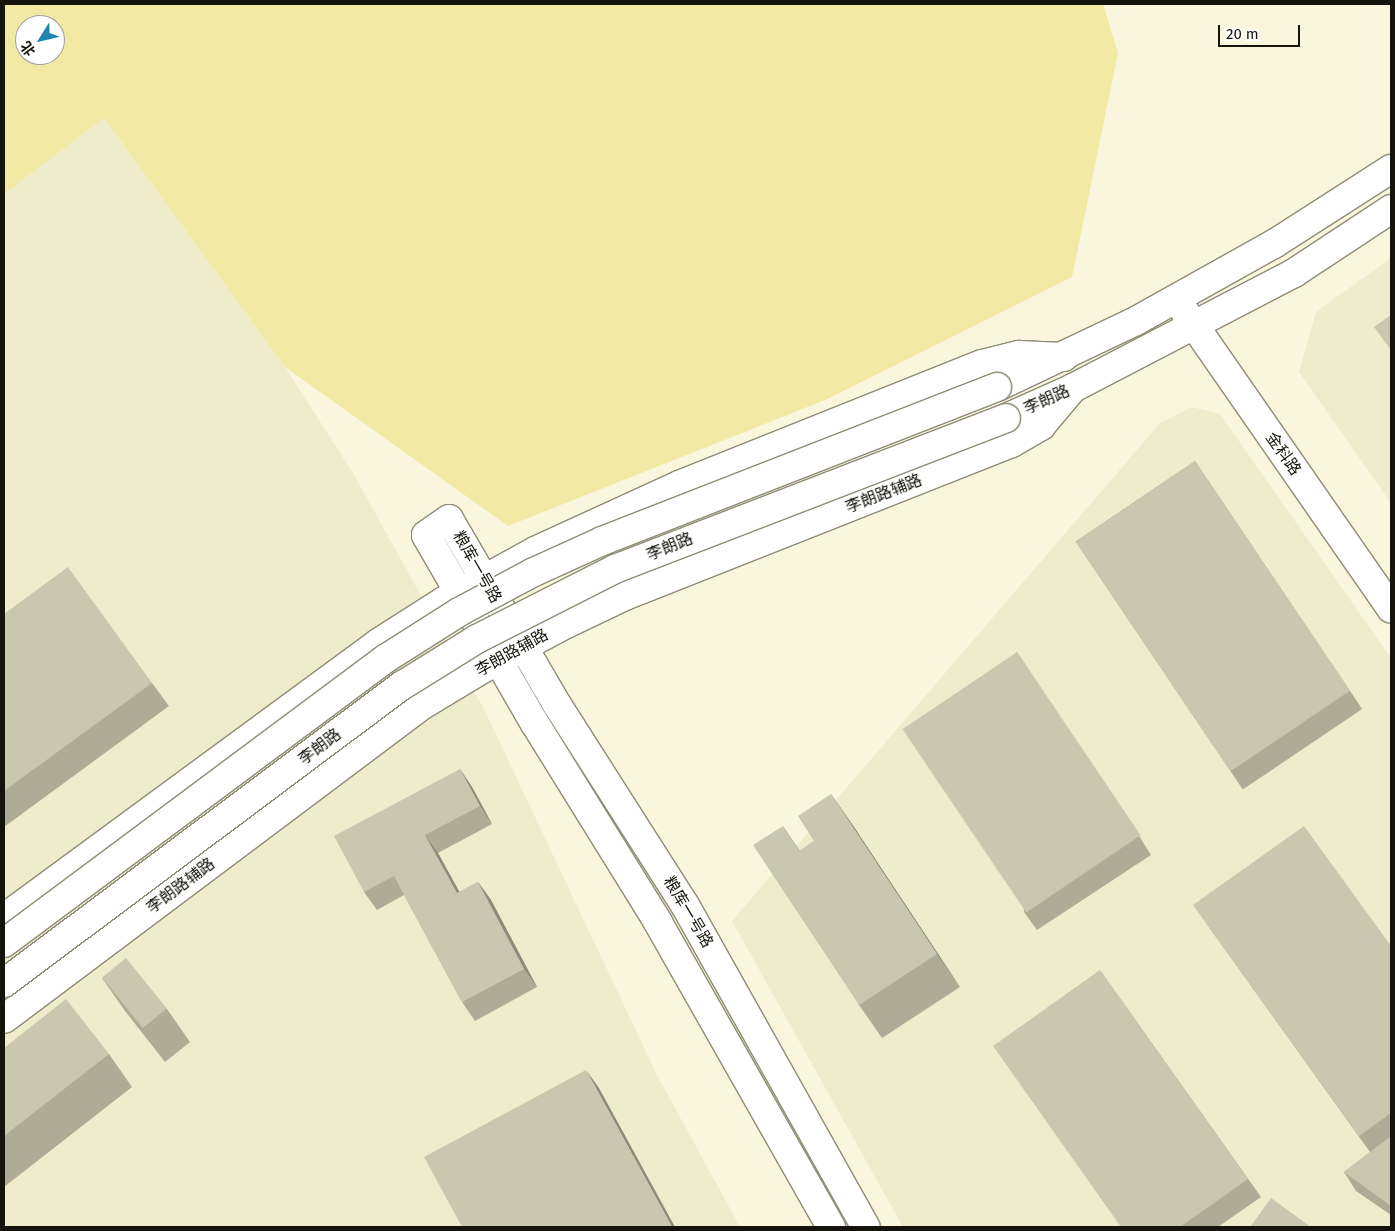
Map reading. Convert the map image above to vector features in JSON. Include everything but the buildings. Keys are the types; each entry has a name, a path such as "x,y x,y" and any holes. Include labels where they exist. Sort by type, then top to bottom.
{"street":[{"name":"李朗路","path":"4,943 385,659 459,612 534,572 602,541 997,387 1064,357 1175,299 1274,244 1391,169"},
{"name":"李朗路","path":"4,983 403,685 477,639 615,569 1006,418 1073,388 1294,273 1391,209"},
{"name":"金科路","path":"1175,299 1391,608"},
{"path":"4,918 378,643 459,592 535,550 679,485 982,364 1019,355 1064,357"},
{"name":"李朗路辅路","path":"4,1019 421,706 498,660 625,596 1012,443 1041,426 1073,388"},
{"name":"粮库一号路","path":"831,1227 658,922 534,724 426,535 449,519 558,706 685,905 866,1227"}],"shaded area":[{"path":"4,4 1103,4 1118,53 1072,277 825,400 508,526 285,367 104,118 4,194"},
{"path":"104,118 285,367 353,473 484,709 657,1075 740,1227 4,1227 4,194"},
{"path":"1391,258 1391,503 1299,372 1316,312"},
{"path":"1191,407 1220,414 1391,658 1391,1227 903,1227 732,921 1160,423"}]}
